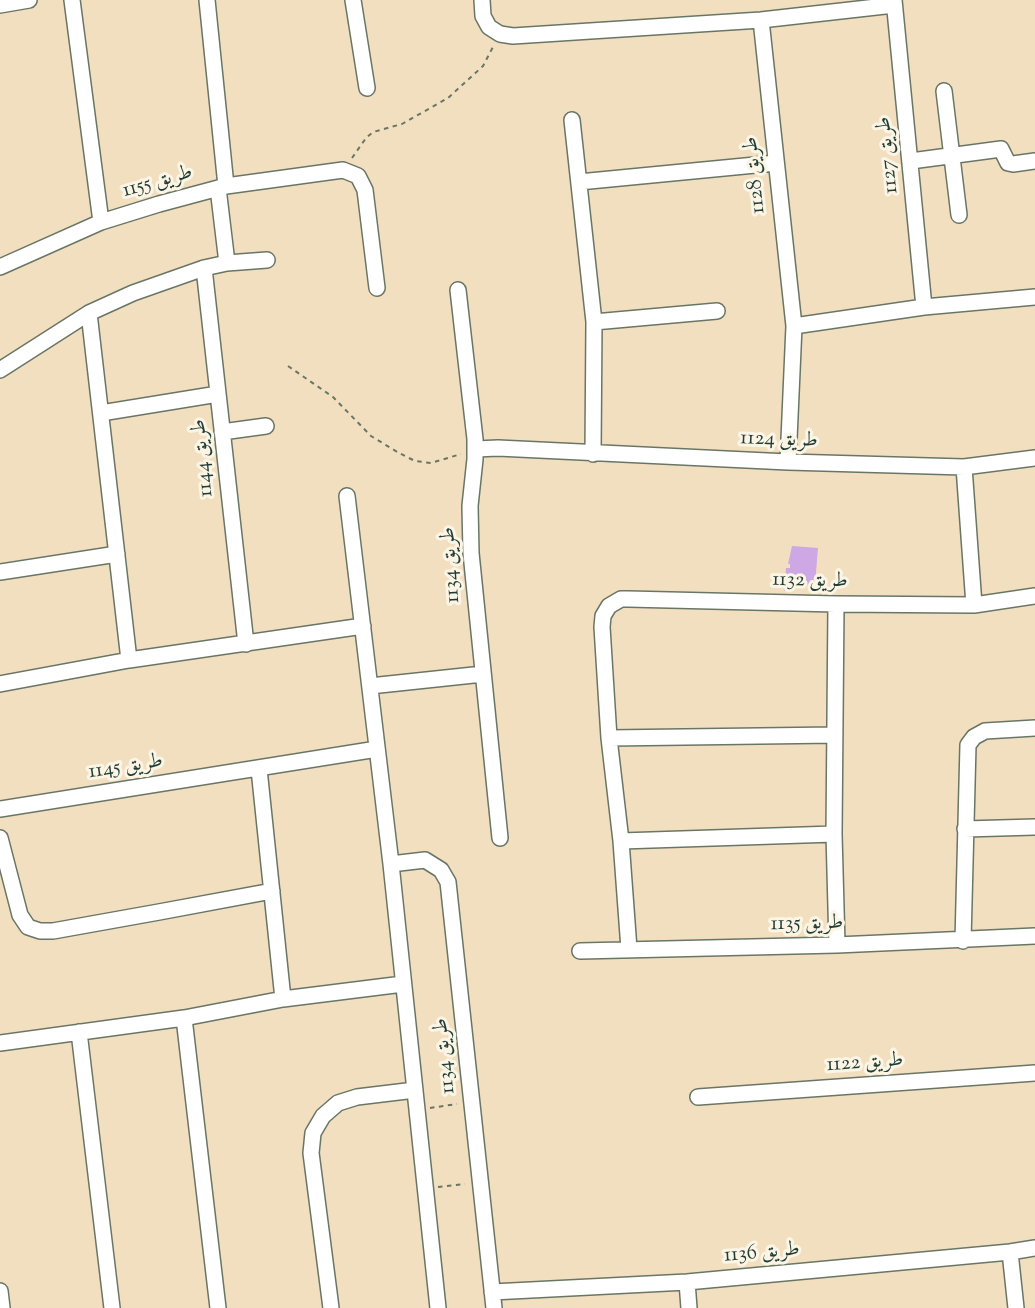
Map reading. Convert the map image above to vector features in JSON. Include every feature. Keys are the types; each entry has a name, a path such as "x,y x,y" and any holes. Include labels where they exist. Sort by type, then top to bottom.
{"street":[{"path":"0,4 29,0"},
{"path":"72,0 101,222"},
{"path":"207,0 227,263"},
{"path":"353,0 366,88"},
{"path":"482,0 486,21 494,31 513,36 761,20 894,3"},
{"name":"طريق 1127","path":"894,3 924,307"},
{"name":"طريق 1128","path":"761,20 794,326 788,462"},
{"path":"944,91 958,215"},
{"path":"572,120 594,322 593,454"},
{"path":"911,161 1001,149 1008,163 1035,161"},
{"path":"579,182 776,164"},
{"path":"340,171 358,176 365,190 377,288"},
{"name":"طريق 1155","path":"0,267 101,222 222,187 340,171"},
{"path":"0,370 89,313 133,293 204,268 227,263 267,260"},
{"name":"طريق 1144","path":"204,268 246,644"},
{"name":"طريق 1134","path":"458,290 476,449 470,530 501,838"},
{"path":"794,326 924,307 1035,297"},
{"path":"594,322 717,311"},
{"path":"89,313 129,660"},
{"path":"101,413 218,394"},
{"path":"222,432 266,426"},
{"name":"طريق 1124","path":"476,449 498,448 593,454 964,468 1035,458"},
{"path":"964,468 974,605"},
{"path":"347,496 391,864 438,1308"},
{"path":"0,572 117,554"},
{"name":"طريق 1132","path":"609,738 602,627 605,610 621,599 974,605 1035,596"},
{"path":"836,604 834,834 837,945"},
{"path":"0,684 129,660 363,626"},
{"path":"370,686 483,674"},
{"path":"963,941 966,755 971,740 984,731 1035,729"},
{"path":"629,949 621,841 609,738 835,735"},
{"name":"طريق 1145","path":"0,809 377,749"},
{"path":"259,769 283,999"},
{"path":"964,829 1035,827"},
{"path":"621,841 834,834"},
{"path":"0,838 15,903 20,915 28,927 40,931 54,931 272,891"},
{"name":"طريق 1134","path":"391,864 425,860 441,870 448,882 494,1308"},
{"name":"طريق 1135","path":"580,951 963,941 1035,936"},
{"path":"0,1043 184,1018 283,999 403,984"},
{"path":"184,1018 218,1308"},
{"path":"79,1032 112,1308"},
{"name":"طريق 1122","path":"699,1097 1035,1073"},
{"path":"331,1308 311,1153 314,1133 323,1116 338,1103 357,1097 415,1090"},
{"name":"طريق 1136","path":"492,1292 687,1282 1035,1248"},
{"path":"1010,1252 1016,1308"},
{"path":"687,1282 690,1308"},
{"path":"0,1294 2,1308"}],"path":[{"path":"340,171 373,132 402,124 448,98 483,66 500,34"},
{"path":"288,366 333,397 371,436 415,461 431,463 476,449"},
{"path":"417,1110 472,1101"},
{"path":"425,1188 480,1182"}],"building":[{"path":"792,546 818,548 815,585 793,583 792,592 784,591 786,568 790,568 788,564"}]}
